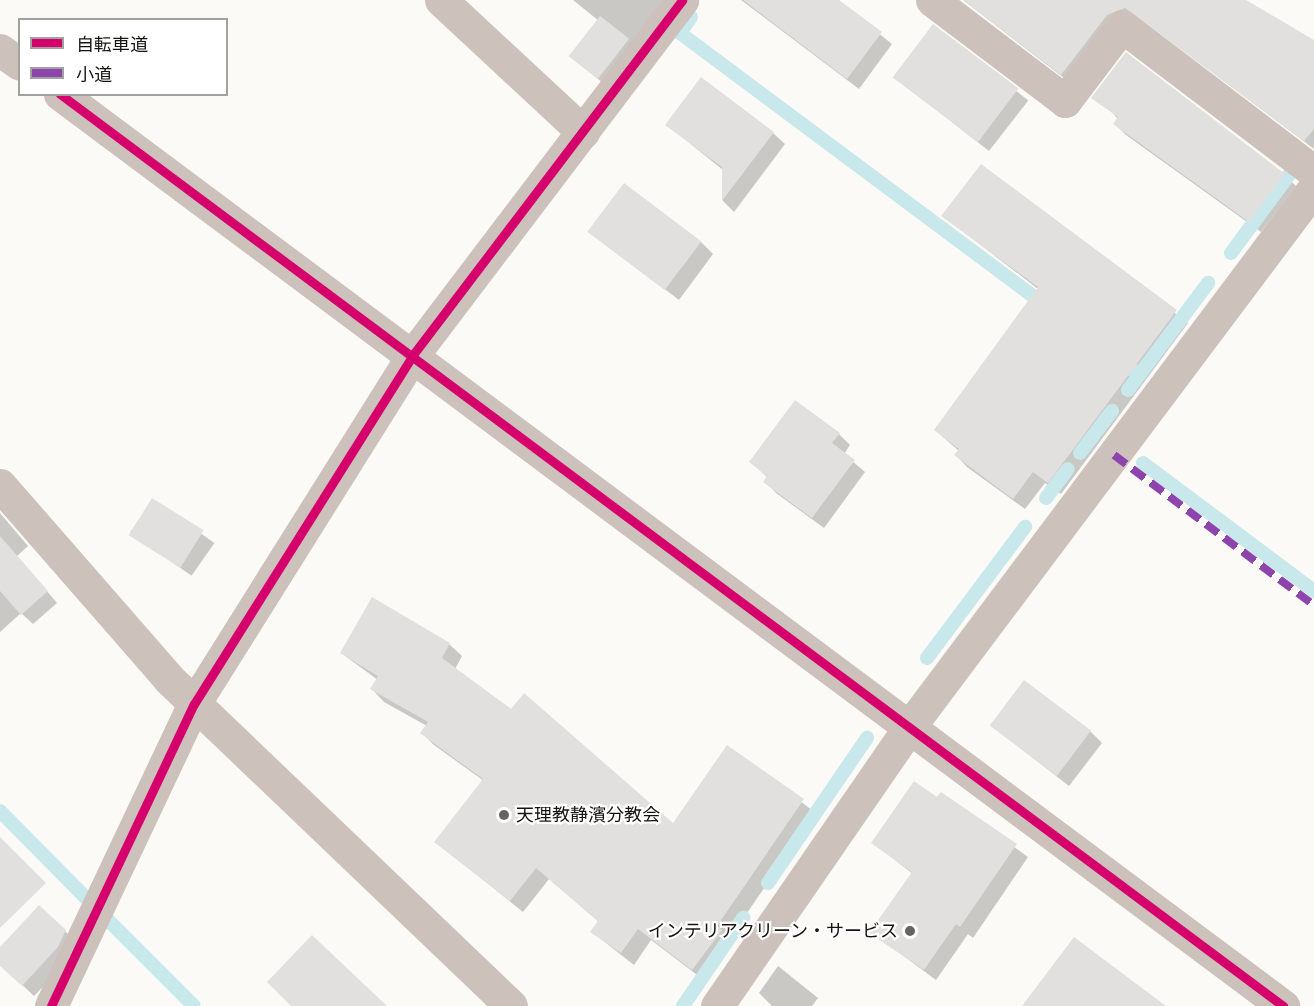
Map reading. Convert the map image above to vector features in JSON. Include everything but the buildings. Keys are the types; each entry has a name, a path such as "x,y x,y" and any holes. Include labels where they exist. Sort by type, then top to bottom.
{"street":[{"path":"441,0 582,132"},
{"path":"51,1006 194,704 412,356 682,0"},
{"path":"932,0 1065,101 1122,26 1314,172"},
{"path":"0,50 18,63"},
{"path":"63,96 910,726 1261,1000"},
{"path":"717,1006 910,726 1314,188"},
{"path":"0,485 194,704 511,1006"}],"waterway":[{"path":"691,17 680,33 1045,305"},
{"path":"1231,253 1289,175"},
{"path":"1128,390 1208,283"},
{"path":"1118,359 1139,375"},
{"path":"1080,453 1112,411"},
{"path":"1143,463 1314,591"},
{"path":"1046,498 1068,469"},
{"path":"927,658 1025,527"},
{"path":"768,883 867,738"},
{"path":"0,811 86,898"},
{"path":"683,1006 743,918"},
{"path":"107,919 194,1006"}],"marked path":[{"path":"1114,455 1314,605"}],"cycle path":[{"path":"51,1006 194,704 412,356 682,0"},
{"path":"63,96 1283,1006"}],"place":[{"name":"天理教静濱分教会","path":"504,815"},
{"name":"インテリアクリーン・サービス","path":"910,931"}]}
